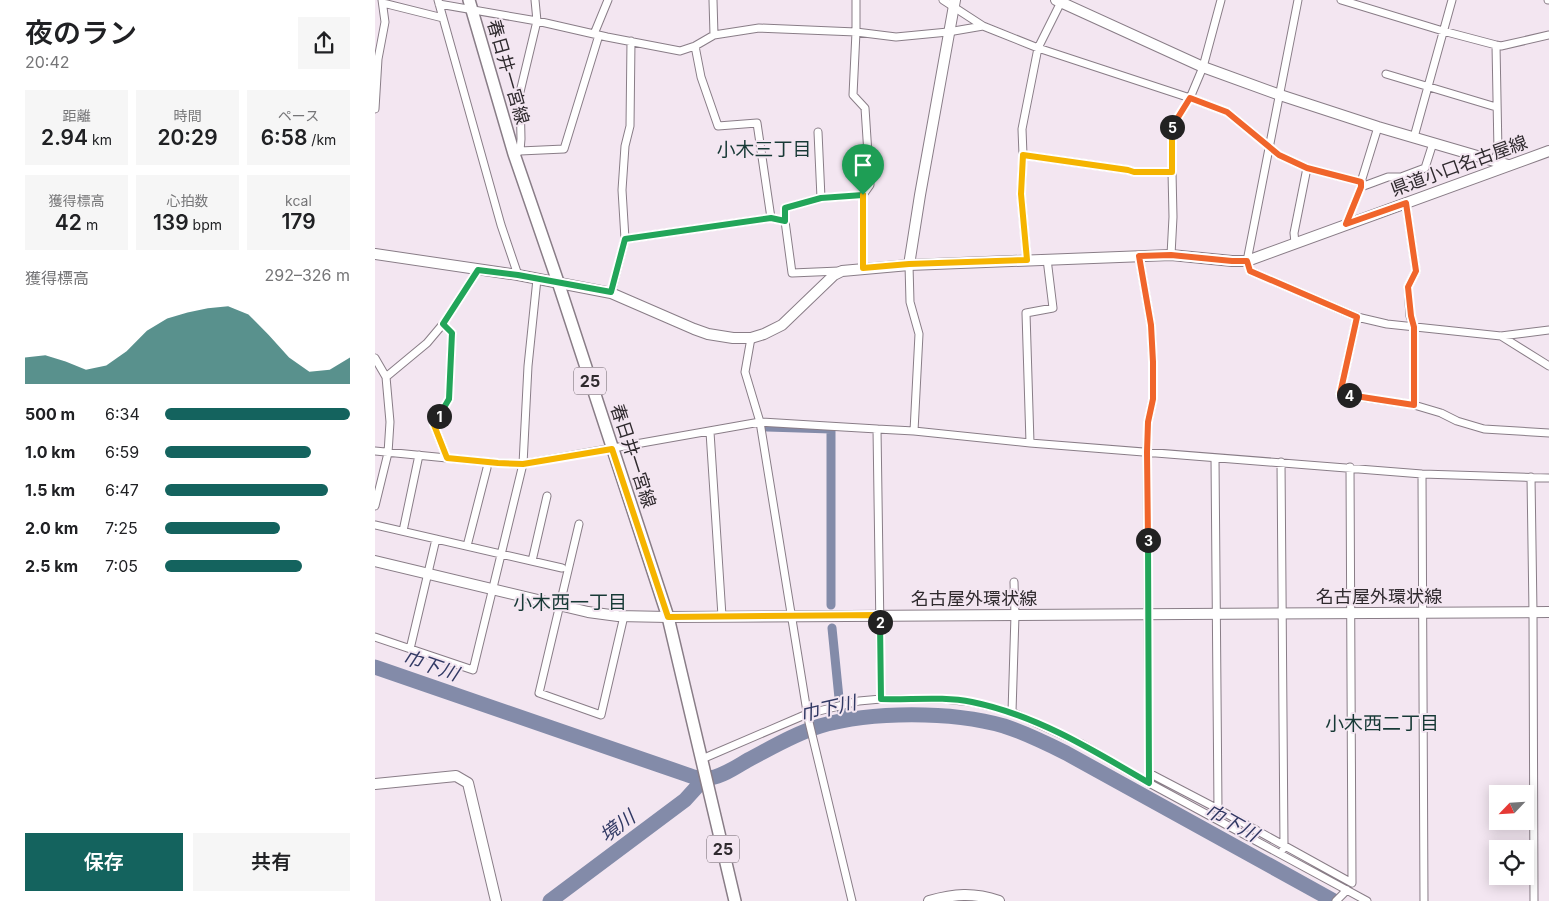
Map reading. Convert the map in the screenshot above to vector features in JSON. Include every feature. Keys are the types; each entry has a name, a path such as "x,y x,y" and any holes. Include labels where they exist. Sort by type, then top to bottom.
{"main road":[{"path":"1060,1 1203,67 1280,95 1378,127 1508,165"},
{"path":"909,264 948,32 955,3"},
{"name":"春日井一宮線","path":"470,5 612,449 668,617 735,901"},
{"name":"県道小口名古屋線","path":"842,270 909,264 1171,255 1247,261 1549,151"},
{"path":"375,254 518,275 611,292 657,314 708,334 733,338 751,338 782,325 834,275 842,270"},
{"name":"名古屋外環状線","path":"375,561 494,588 587,612 624,616 1549,612"},
{"path":"375,784 457,776 468,783 496,901"},
{"path":"929,901 956,894 981,896 999,901"}],"street":[{"path":"535,0 537,21 520,92 521,139 517,152 564,149 608,0"},
{"path":"713,0 713,36"},
{"path":"856,0 853,95 865,108 869,185 863,195 863,268"},
{"path":"943,0 955,3 983,26 1038,48 1227,112 1279,155 1307,168 1361,184 1401,177 1425,168 1433,143"},
{"path":"1171,255 1173,217 1172,128 1190,98 1203,67 1221,0"},
{"path":"1298,0 1247,261 1250,271 1357,317 1387,324 1501,336 1549,330"},
{"path":"1341,0 1443,31 1501,46 1549,35"},
{"path":"1414,137 1452,0"},
{"path":"1027,260 1021,194 1022,129 1038,48 1060,1"},
{"path":"518,275 501,224 439,2 470,5 679,51 695,46 713,36 759,28 856,32 896,37 948,32 983,26"},
{"path":"375,109 378,59 385,22 381,3 443,18"},
{"path":"611,292 625,239 622,190 625,146 630,126 631,41"},
{"path":"1494,161 1498,152 1496,45"},
{"path":"695,46 701,77 718,126 757,123 771,218"},
{"path":"1386,74 1497,107"},
{"path":"1346,224 1361,184 1378,127"},
{"path":"819,132 821,198"},
{"path":"1023,155 1134,172 1172,172"},
{"path":"1295,243 1294,233 1307,168"},
{"path":"842,270 793,273 785,221 785,208 821,198 863,195"},
{"path":"1406,203 1416,271 1408,287 1414,327 1414,405"},
{"path":"625,239 771,218 785,221"},
{"path":"1139,256 1151,325 1153,362 1153,399 1148,422 1147,452 1149,783"},
{"path":"1030,443 1026,313 1053,308 1047,259"},
{"path":"909,264 910,302 919,334 914,431"},
{"path":"386,377 427,343 443,324 478,270"},
{"path":"375,638 473,670 523,464 528,366 537,279"},
{"path":"1357,317 1340,394 1414,405 1484,429 1549,433"},
{"path":"443,324 452,333 449,399 434,425 447,458"},
{"path":"1501,336 1549,366"},
{"path":"751,338 745,372 760,422 808,716 852,901"},
{"path":"375,358 378,369 386,377 390,422 388,453 375,506"},
{"path":"375,451 523,464 760,422 914,431 1030,443 1422,474 1549,478"},
{"path":"877,429 881,699"},
{"path":"710,432 722,616"},
{"path":"403,531 419,455"},
{"path":"1215,458 1218,808"},
{"path":"467,546 487,462"},
{"path":"1281,462 1284,845 1281,854"},
{"path":"1149,773 1212,807 1218,808 1352,883 1350,467"},
{"path":"1422,474 1425,901"},
{"path":"1531,477 1534,901"},
{"path":"532,561 547,496"},
{"path":"579,524 539,693 601,715 624,616"},
{"path":"375,525 561,568"},
{"path":"410,649 436,539"},
{"path":"1012,712 1015,615 1014,582"},
{"path":"703,761 808,716 859,701 881,699 971,702 1012,712 1080,743 1345,891 1367,901"},
{"path":"1335,901 1345,891"}],"waterway":[{"path":"767,427 831,429 831,605"},
{"path":"832,628 839,698 844,721"},
{"name":"巾下川","path":"375,667 702,779 725,773 801,733 840,721 887,715 936,715 983,721 1004,726 1066,753 1334,901"},
{"name":"境川","path":"550,901 685,800 704,779"}],"district":[{"name":"小木三丁目","path":"764,149"},
{"name":"小木西一丁目","path":"570,602"},
{"name":"小木西二丁目","path":"1382,723"}],"route":[{"path":"1190,98 1227,112 1279,155 1307,168 1361,182 1361,187 1346,224 1406,203 1416,271 1408,287 1414,327 1414,405 1340,394 1357,317 1250,271 1247,261 1171,255 1139,256 1151,325 1153,362 1153,399 1148,422 1147,452 1149,783 1080,743 1012,712 971,702 881,699 880,615 668,617 612,449 523,464 447,458 434,425 449,399 452,333 443,324 478,270 518,275 611,292 625,239 771,218 785,221 785,208 821,198 863,195 863,268 909,264 1027,260 1021,194 1023,155 1134,172 1172,172 1172,128 1190,98"}]}
